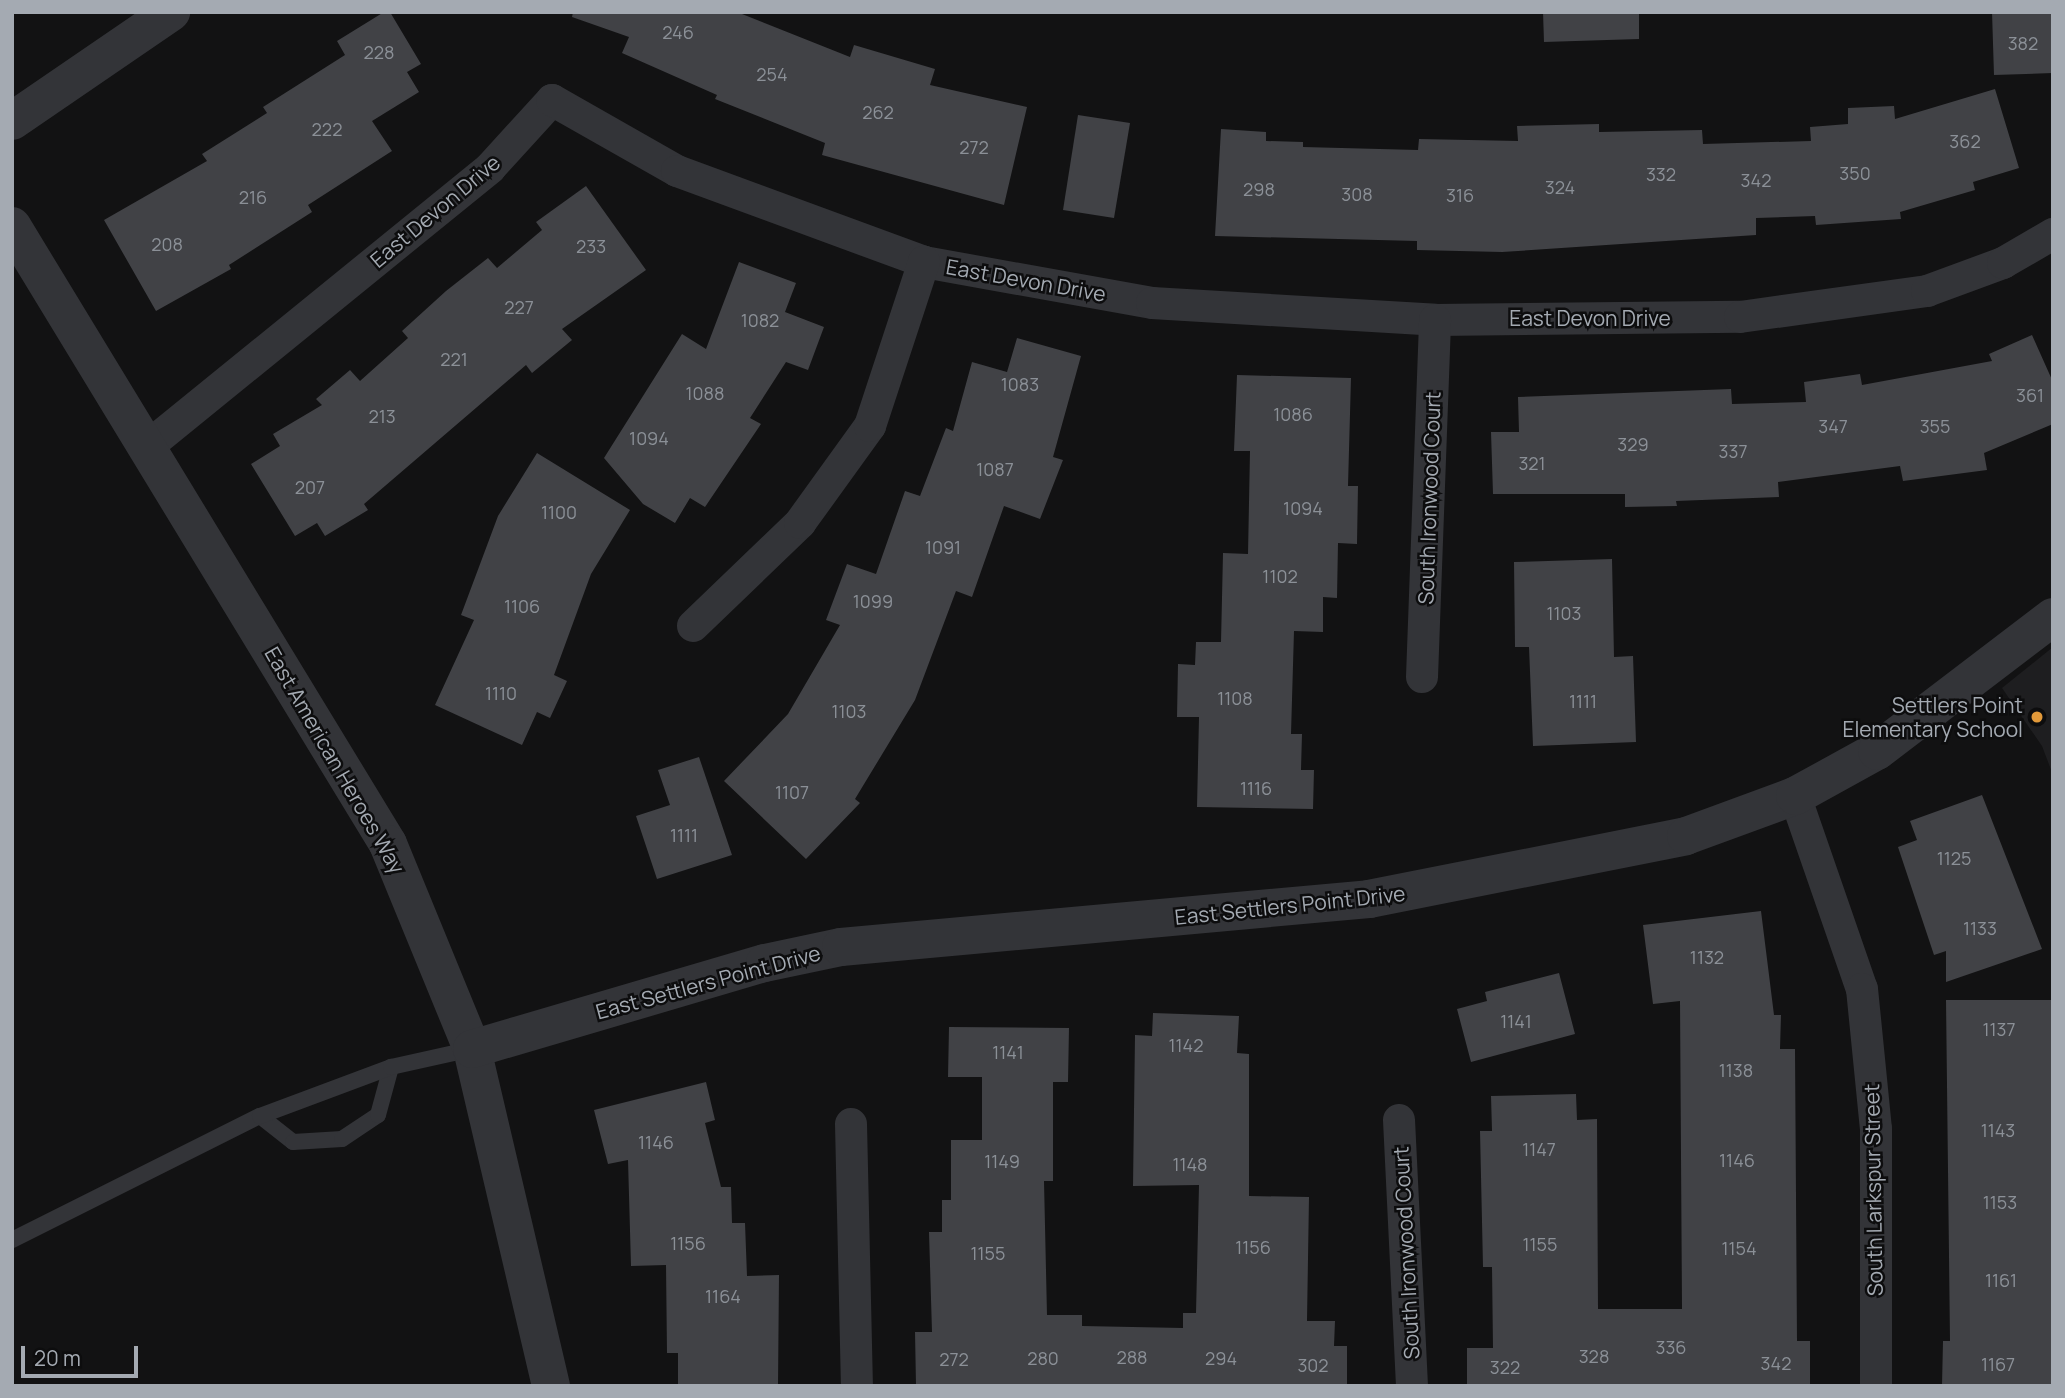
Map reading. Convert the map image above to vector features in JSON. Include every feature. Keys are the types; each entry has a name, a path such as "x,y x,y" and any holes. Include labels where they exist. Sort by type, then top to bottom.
{"street":[{"path":"12,121 171,12"},
{"name":"East Devon Drive","path":"147,447 490,168 552,100 677,171 924,262 1152,303 1435,320 1767,313 1927,291 2003,263 2053,234"},
{"name":"East American Heroes Way","path":"12,226 388,844 472,1049 551,1386"},
{"path":"692,626 800,523 870,426 924,262"},
{"name":"South Ironwood Court","path":"1422,677 1435,320"},
{"name":"East Settlers Point Drive","path":"472,1049 765,963 841,947 1369,899 1686,836 1795,796 1877,751 2051,624"},
{"name":"South Larkspur Street","path":"1795,796 1862,989 1876,1129 1876,1386"},
{"name":"South Ironwood Court","path":"1399,1120 1412,1386"},
{"path":"851,1124 858,1386"}],"lane":[{"path":"12,1240 260,1116 391,1067 472,1049"},
{"path":"260,1116 293,1142 342,1139 378,1115 391,1067"}],"shaded area":[{"name":"Settlers Point Elementary School","path":"2053,647 2053,775 2042,746 2002,688"}],"building":[{"path":"384,12 390,12 421,64 407,72 419,92 372,121 392,151 308,205 312,212 229,265 231,269 156,311 104,220 207,161 202,154 267,113 263,107 345,55 337,41"},
{"path":"573,12 737,12 850,57 854,45 935,69 930,85 1027,107 1004,205 822,155 825,143 715,99 717,95 622,53 629,37 572,17"},
{"path":"1543,12 1639,12 1639,39 1544,42"},
{"path":"1992,12 2053,12 2053,73 1994,75"},
{"path":"1995,89 2019,168 1973,182 1975,190 1900,212 1901,219 1816,225 1815,216 1756,218 1756,235 1502,252 1417,250 1417,241 1215,236 1221,129 1266,132 1266,141 1303,142 1303,147 1418,150 1419,139 1518,141 1517,126 1599,124 1599,132 1702,130 1703,144 1811,141 1810,127 1848,124 1848,108 1894,106 1895,119"},
{"path":"1078,115 1130,123 1114,218 1063,210"},
{"path":"586,186 646,270 562,329 572,340 532,373 526,365 364,504 368,510 325,536 317,523 295,536 251,464 280,446 273,434 322,405 316,399 350,370 360,381 408,338 402,331 446,291 488,258 497,268 542,230 536,222"},
{"path":"739,262 796,283 785,312 824,327 808,370 786,362 750,418 761,424 705,507 690,498 675,523 643,504 604,458 682,334 706,349"},
{"path":"2032,335 2053,382 2053,424 1984,453 1987,470 1903,481 1900,466 1778,482 1779,497 1676,501 1677,506 1625,507 1625,494 1493,494 1491,432 1519,432 1518,397 1731,389 1732,404 1806,402 1804,382 1860,374 1862,385 1992,361 1989,354"},
{"path":"1017,338 1081,356 1053,457 1063,460 1040,519 1004,506 972,597 956,591 915,700 855,799 860,803 806,859 724,781 788,714 840,625 826,620 847,564 876,574 905,491 920,496 946,428 953,431 972,362 1007,372"},
{"path":"1237,375 1351,378 1348,486 1358,486 1357,544 1338,543 1337,598 1323,597 1323,632 1294,631 1291,734 1302,734 1301,770 1314,770 1313,809 1197,807 1199,717 1177,717 1178,664 1195,665 1196,642 1221,642 1223,553 1248,554 1250,451 1234,451"},
{"path":"537,453 630,510 591,574 554,675 567,681 550,718 537,712 522,745 435,705 474,620 461,615 498,516"},
{"path":"1612,559 1614,657 1633,656 1636,742 1533,746 1529,647 1515,647 1514,562"},
{"path":"699,757 732,855 657,879 636,816 670,805 658,770"},
{"path":"1982,795 2042,949 1946,982 1946,951 1934,955 1898,847 1917,840 1910,821"},
{"path":"1761,911 1774,1015 1781,1015 1780,1049 1795,1049 1797,1341 1810,1341 1810,1386 1467,1386 1467,1348 1493,1348 1492,1267 1483,1267 1480,1131 1492,1131 1491,1096 1576,1094 1577,1120 1597,1119 1598,1309 1682,1309 1680,1001 1653,1004 1643,925"},
{"path":"1559,973 1575,1034 1471,1062 1457,1009 1487,1001 1485,992"},
{"path":"1946,1000 2053,1000 2053,1386 1942,1385 1943,1341 1950,1341"},
{"path":"1153,1013 1239,1016 1237,1053 1249,1054 1249,1196 1309,1197 1307,1321 1335,1321 1334,1346 1347,1346 1347,1386 916,1386 915,1332 932,1332 929,1232 942,1232 942,1200 951,1200 951,1140 982,1140 982,1077 948,1077 949,1027 1069,1028 1068,1082 1053,1082 1053,1181 1044,1181 1047,1315 1082,1315 1082,1326 1183,1328 1183,1313 1196,1313 1199,1185 1133,1186 1135,1035 1152,1036"},
{"path":"706,1082 715,1120 705,1123 721,1187 731,1187 732,1223 745,1223 747,1276 779,1275 778,1386 678,1386 678,1353 667,1353 666,1265 631,1266 628,1160 608,1164 594,1110"}],"place":[{"name":"Settlers Point Elementary School","path":"2037,717"}]}
